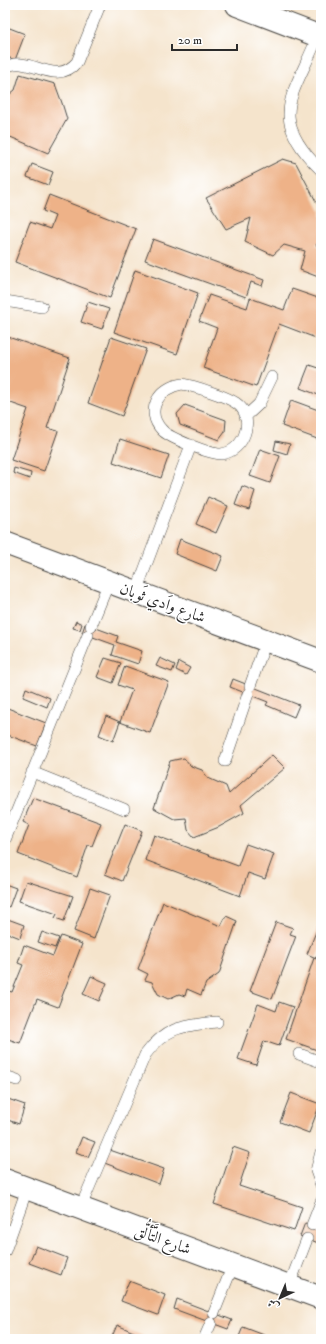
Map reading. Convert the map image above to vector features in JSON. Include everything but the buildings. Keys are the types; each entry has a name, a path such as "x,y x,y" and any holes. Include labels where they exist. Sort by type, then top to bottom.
{"street":[{"path":"237,5 320,34"},
{"name":"شارع واَدي ثَوبان","path":"5,543 321,661"},
{"name":"شارع التَّألُّق","path":"5,1180 321,1298"}],"lane":[{"path":"5,68 14,64 63,73 71,69 77,62 100,5"},
{"path":"320,34 294,91 289,108 289,124 294,138 304,154 321,170"},
{"path":"5,302 42,307"},
{"path":"245,417 259,404 272,377"},
{"path":"182,384 195,387 237,404 245,417 245,434 242,442 228,452 220,454 191,445 167,435 157,424 154,416 156,401 166,388 182,384"},
{"path":"136,592 191,445"},
{"path":"5,840 109,582"},
{"path":"224,761 266,640"},
{"path":"32,772 124,809"},
{"path":"80,1208 145,1055 154,1042 166,1033 177,1028 217,1022"},
{"path":"299,1054 321,1062"},
{"path":"5,1076 17,1080"},
{"path":"321,1152 316,1171 321,1185"},
{"path":"5,1251 27,1189"},
{"path":"312,1225 321,1202"},
{"path":"289,1286 307,1239"},
{"path":"204,1339 233,1265"}]}
